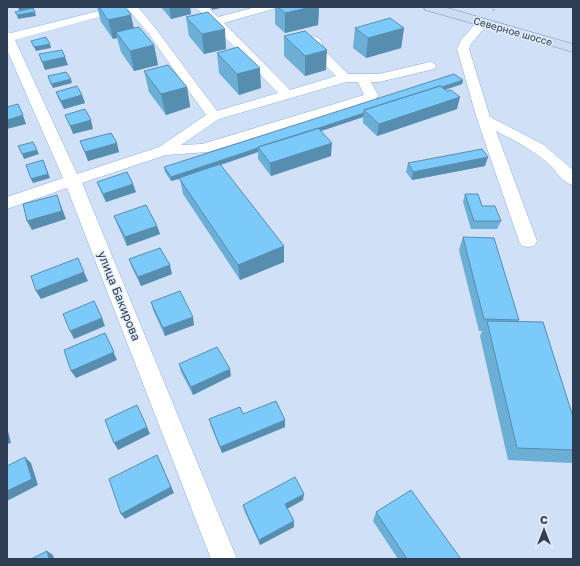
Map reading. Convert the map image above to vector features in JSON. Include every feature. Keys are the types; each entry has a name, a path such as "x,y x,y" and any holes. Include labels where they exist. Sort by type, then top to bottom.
{"main road":[{"name":"Северное шоссе","path":"430,7 573,48"}],"street":[{"path":"7,38 126,7"},
{"path":"132,7 152,31 214,116"},
{"path":"202,7 287,95"},
{"path":"217,21 269,7"},
{"path":"483,22 465,43 463,50 484,119 528,241"},
{"path":"304,32 316,42 319,52 345,78"},
{"name":"улица Бакирова","path":"7,38 73,182 224,559"},
{"path":"7,203 73,182 164,150 214,116 345,78 379,78 430,66"},
{"path":"164,150 203,149 370,98 371,95 363,78"},
{"path":"484,119 539,148 556,162 573,180"}],"building":[{"path":"99,7 125,7 131,15 108,20"},
{"path":"278,7 312,7 285,13"},
{"path":"33,8 35,12 17,15 15,12"},
{"path":"208,12 225,29 202,34 186,17"},
{"path":"390,18 404,28 368,38 355,28"},
{"path":"139,27 154,45 130,51 116,32"},
{"path":"305,31 327,50 305,56 284,36"},
{"path":"46,37 50,44 34,47 31,41"},
{"path":"238,47 260,68 237,74 217,53"},
{"path":"62,50 65,57 42,62 39,54"},
{"path":"168,65 187,87 161,94 144,71"},
{"path":"66,72 71,79 51,84 48,76"},
{"path":"454,74 463,80 364,110 364,113 171,177 164,167"},
{"path":"77,86 82,95 61,101 56,92"},
{"path":"440,86 447,91 451,90 460,97 379,124 364,110"},
{"path":"18,104 23,115 7,120 7,107"},
{"path":"85,109 91,120 70,126 65,115"},
{"path":"318,128 332,143 270,163 258,147"},
{"path":"111,133 117,143 85,152 80,141"},
{"path":"33,142 37,150 22,154 18,146"},
{"path":"482,149 488,157 413,172 408,163"},
{"path":"43,160 48,174 31,179 26,165"},
{"path":"220,164 284,246 238,265 179,178"},
{"path":"127,172 133,184 103,194 97,182"},
{"path":"465,194 478,194 482,206 495,206 501,221 474,221"},
{"path":"57,195 62,211 27,221 23,204"},
{"path":"146,205 157,226 125,237 114,216"},
{"path":"463,237 494,238 519,320 484,319"},
{"path":"160,248 170,265 138,277 129,259"},
{"path":"78,258 84,272 36,291 31,276"},
{"path":"180,291 193,317 163,328 151,302"},
{"path":"94,301 102,318 70,331 63,314"},
{"path":"487,321 543,322 573,417 573,450 517,448"},
{"path":"105,333 114,352 71,371 64,350"},
{"path":"217,347 230,369 191,387 179,364"},
{"path":"276,401 285,420 220,447 209,419 240,407 243,414"},
{"path":"137,405 147,427 114,443 105,420"},
{"path":"157,455 171,487 121,514 109,479"},
{"path":"25,457 32,479 7,491 7,466"},
{"path":"295,477 304,494 285,504 294,521 259,540 243,505"},
{"path":"411,490 461,559 407,559 376,512"},
{"path":"47,551 49,559 31,559"}]}
